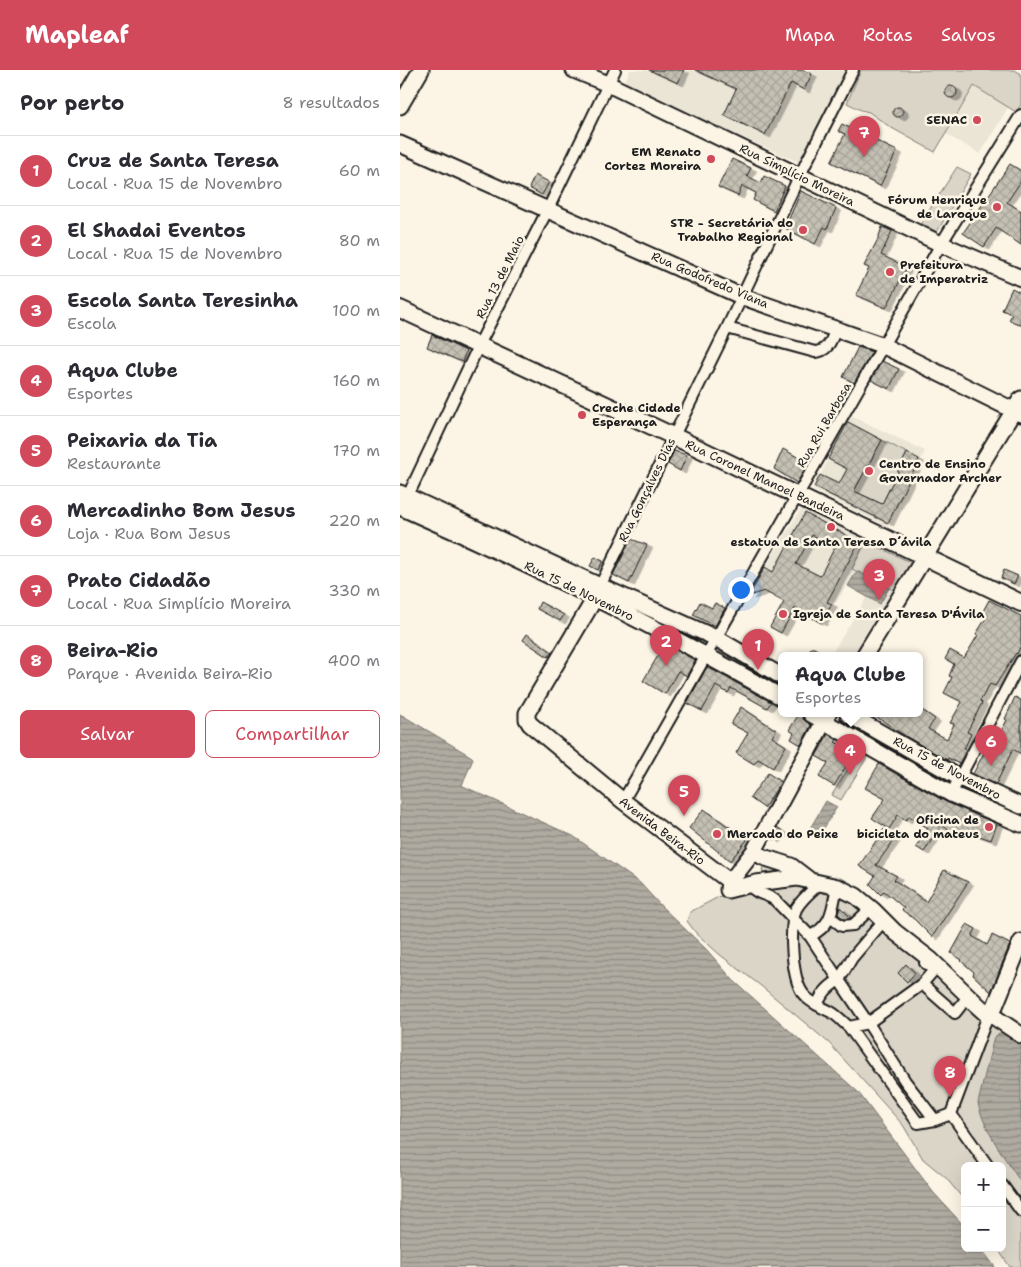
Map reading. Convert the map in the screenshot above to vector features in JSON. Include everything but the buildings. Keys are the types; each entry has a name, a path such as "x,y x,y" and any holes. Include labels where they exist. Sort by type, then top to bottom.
{"main road":[{"path":"400,106 421,70"},
{"name":"Rua Simplício Moreira","path":"574,70 608,84 941,244 1021,278"},
{"name":"Rua Godofredo Viana","path":"400,144 743,296 884,346 1019,408"},
{"name":"Rua Coronel Manoel Bandeira","path":"400,309 673,436 1021,603"},
{"path":"866,652 1019,408"},
{"name":"Rua 15 de Novembro","path":"403,501 597,592 778,695"},
{"name":"Rua 15 de Novembro","path":"597,592 657,610 716,638 778,674"},
{"name":"Rua Gonçalves Dias","path":"527,719 527,713 597,592"},
{"path":"754,886 754,867 758,854 821,717"},
{"name":"Rua 15 de Novembro","path":"823,717 951,794 1021,824"},
{"name":"Rua 15 de Novembro","path":"853,717 960,778 1021,806"},
{"name":"Avenida Beira-Rio","path":"527,719 530,724 623,802 730,888 727,888 729,890 797,878 838,887 856,896 895,932 931,960 989,1017 1021,1036"},
{"path":"730,888 758,854"},
{"name":"Avenida Beira-Rio","path":"758,854 794,868 812,882"},
{"path":"782,863 785,871 783,879"},
{"path":"989,1017 1021,942"}],"street":[{"name":"Rua 13 de Maio","path":"403,501 616,70"},
{"name":"Rua Gonçalves Dias","path":"597,592 728,328 852,70"},
{"name":"Rua Rui Barbosa","path":"623,802 941,244 1021,115"},
{"path":"728,328 815,352 822,352 827,347 836,329"},
{"path":"951,794 1021,661"},
{"path":"849,1027 868,1023 922,984 934,970 853,901 836,891 812,882 795,881 754,886 757,893 775,900 810,936 868,1023 905,1081 935,1120"},
{"path":"812,882 796,910 794,920 793,941 797,980 801,992 805,997 838,1017 849,1027 918,1123 952,1114 989,1017 966,999 955,1013 922,984"},
{"path":"810,936 827,924 832,915 836,891"},
{"path":"834,920 842,926 853,925 866,913"},
{"path":"817,1005 820,996 839,980 852,958 880,925"},
{"path":"952,1114 985,1162"},
{"path":"1006,1190 1021,1211"}],"shaded area":[{"path":"630,70 850,70 803,164 623,85"},
{"path":"861,70 1015,70 1021,74 1021,105 1016,112 974,86 935,152 890,127 869,112 847,103"},
{"name":"SENAC","path":"974,86 1009,106 980,154 946,134"},
{"path":"957,167 971,174 937,232 921,223"},
{"name":"Centro de Ensino Governador Archer","path":"850,415 925,451 888,527 813,490"},
{"path":"882,440 907,453 882,504 854,491"},
{"path":"804,504 920,559 861,652 833,652 867,597 847,585 836,603 792,578 766,567"},
{"path":"866,541 912,563 898,592 852,569"},
{"path":"857,571 889,588 880,604 848,586"},
{"path":"722,645 778,679 778,684 719,651"},
{"path":"400,714 472,757 473,759 463,786 573,836 640,883 706,949 733,980 858,1092 933,1192 961,1223 961,1252 984,1252 995,1267 400,1267"},
{"path":"840,717 844,717 945,778 944,781 839,719"},
{"path":"860,749 869,754 841,800 832,795"},
{"path":"826,801 837,807 819,836 809,830"},
{"path":"764,864 776,868 773,875 764,874 762,870"},
{"path":"781,876 842,894 1021,1031 1021,1267 1010,1267 1000,1252 1006,1252 1006,1162 961,1162 961,1196 946,1178 923,1159 903,1125 829,1043 761,986 719,954 696,933 687,921 690,912 726,893"},
{"path":"1001,1033 1007,1033 1021,1043 1021,1183 990,1134 978,1103 994,1037"}],"place":[{"name":"SENAC","path":"977,120"},
{"name":"Prato Cidadão","path":"864,157"},
{"name":"EM Renato Cortez Moreira","path":"711,159"},
{"name":"Fórum Henrique de Laroque","path":"997,207"},
{"name":"STR - Secretária do Trabalho Regional","path":"803,230"},
{"name":"Prefeitura de Imperatriz","path":"890,272"},
{"name":"Creche Cidade Esperança","path":"582,415"},
{"name":"Centro de Ensino Governador Archer","path":"869,471"},
{"name":"estatua de Santa Teresa D´ávila","path":"831,527"},
{"name":"Escola Santa Teresinha","path":"879,600"},
{"name":"Igreja de Santa Teresa D'Ávila","path":"783,614"},
{"name":"El Shadai Eventos","path":"666,666"},
{"name":"Cruz de Santa Teresa","path":"758,670"},
{"name":"Mercadinho Bom Jesus","path":"991,766"},
{"name":"Aqua Clube","path":"850,775"},
{"name":"Peixaria da Tia","path":"684,816"},
{"name":"Oficina de bicicleta do mateus","path":"989,827"},
{"name":"Mercado do Peixe","path":"717,834"},
{"name":"Beira-Rio","path":"950,1097"}]}
